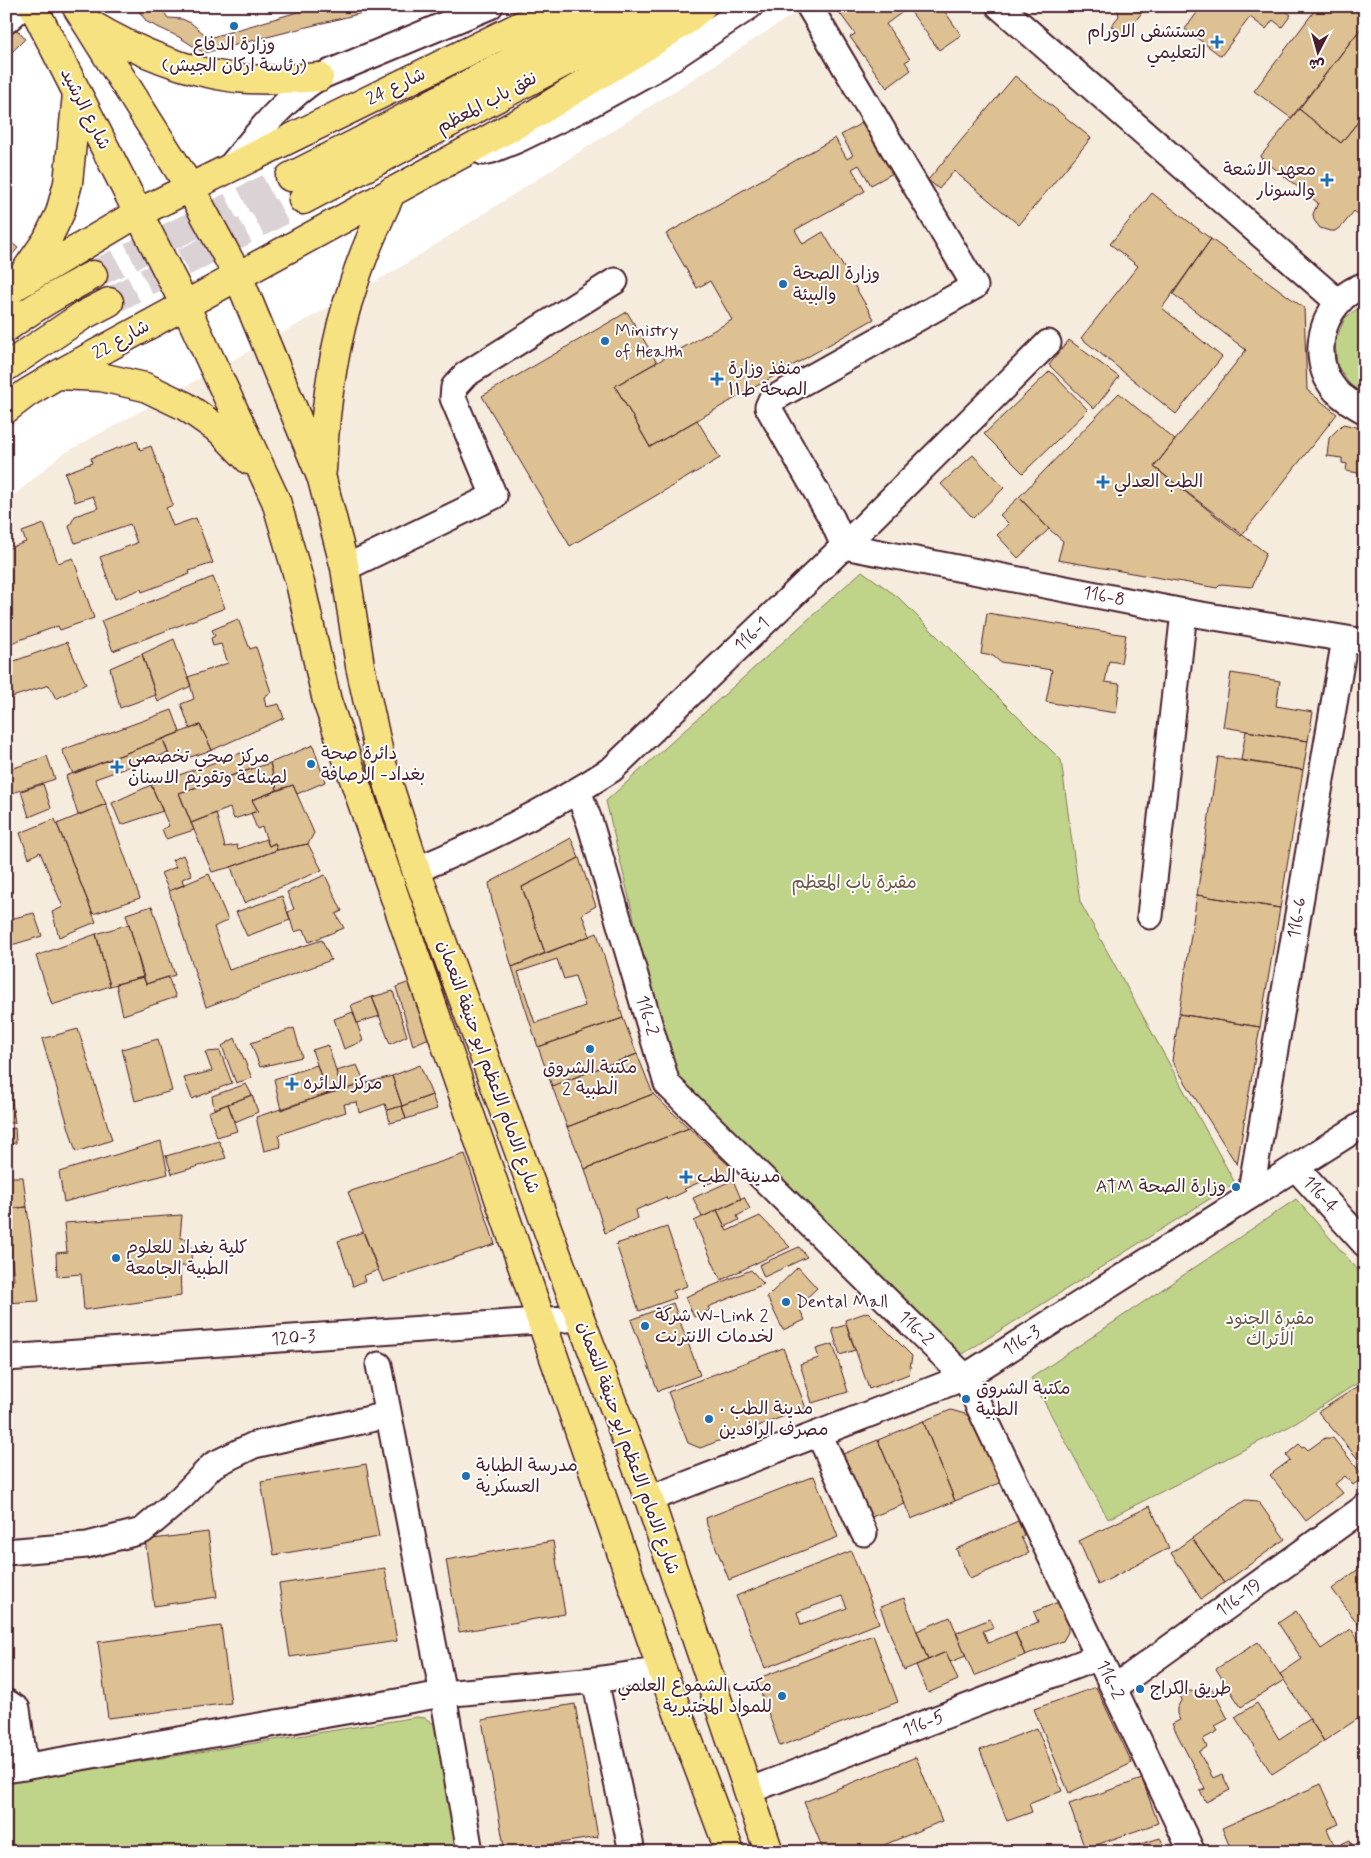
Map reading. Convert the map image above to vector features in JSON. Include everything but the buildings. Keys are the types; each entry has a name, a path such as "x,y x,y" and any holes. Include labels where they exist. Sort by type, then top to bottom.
{"main road":[{"name":"شارع الرشيد","path":"33,6 184,305"},
{"name":"شارع 24","path":"189,186 561,6"},
{"name":"نفق باب المعظم","path":"616,6 363,140 296,188 670,6"},
{"path":"238,276 533,115 648,45 685,21 702,6"},
{"path":"10,291 138,213 189,186 81,14"},
{"path":"81,14 124,44 160,60 197,71 236,78 275,80 319,78"},
{"path":"10,291 47,240 60,214 68,183 77,94"},
{"name":"شارع الامام الاعظم ابو حنيفة النعمان","path":"189,186 238,276 322,479 345,568 360,666 380,758 416,870 580,1318 649,1499 769,1852"},
{"path":"322,479 324,429 330,380 340,331 354,283 371,236 392,191"},
{"path":"6,328 55,295 92,276"},
{"name":"شارع 22","path":"6,409 27,393 57,375 238,276"},
{"path":"6,367 82,316 108,302"},
{"name":"شارع الامام الاعظم ابو حنيفة النعمان","path":"184,305 276,501 300,583 327,701 662,1670 730,1852"},
{"path":"57,375 101,377 145,387 185,406 221,432 252,464 276,501"}],"street":[{"path":"6,21 23,6"},
{"name":"شارع 24","path":"230,166 301,89 319,78 490,6"},
{"path":"456,157 492,150 587,106 660,66 750,6"},
{"path":"809,6 975,286 771,400 768,407 832,519 844,546"},
{"path":"999,6 1338,302"},
{"path":"345,568 494,496 453,398 454,387 464,375 614,281"},
{"path":"1365,285 1352,290 1338,302 1323,328 1321,358 1326,376 1336,390 1350,404 1365,411"},
{"name":"116-1","path":"416,870 454,854 578,791 612,769 844,546 1048,344"},
{"name":"116-8","path":"844,546 1184,612 1355,640"},
{"path":"1150,916 1184,612"},
{"name":"116-6","path":"1250,1196 1355,640"},
{"name":"116-2","path":"578,791 590,823 667,1084 965,1377 1192,1852"},
{"name":"116-3","path":"649,1499 965,1377 1365,1123"},
{"name":"116-4","path":"1296,1168 1365,1244"},
{"name":"120-3","path":"6,1358 580,1318"},
{"path":"378,1365 443,1694 470,1852"},
{"path":"6,1552 87,1545 142,1532 181,1498 213,1465 254,1445 388,1415"},
{"path":"819,1434 864,1533"},
{"name":"116-19","path":"1114,1688 1365,1507"},
{"name":"116-5","path":"748,1791 1098,1657"},
{"path":"6,1702 17,1709 15,1769 443,1694 595,1680 662,1670"},
{"path":"595,1680 630,1847 628,1852"}],"shaded area":[{"name":"مدينة الطب","path":"806,6 1365,6 1365,1852 6,1852 6,502 61,455 396,270"}],"green space":[{"path":"1365,303 1365,394 1350,386 1337,365 1335,341 1345,318"},
{"name":"مقبرة باب المعظم","path":"862,571 898,597 1061,760 1080,902 1235,1183 958,1357 671,1075 606,801"},
{"name":"مقبرة الجنود الأتراك","path":"1296,1199 1365,1278 1365,1378 1296,1423 1108,1519 1031,1378"},
{"path":"417,1717 425,1718 437,1726 461,1852 6,1852 6,1783"}],"tunnel":[{"path":"93,275 290,177"},
{"path":"109,302 303,200"}],"place":[{"name":"وزارة الدفاع (رئاسة اركان الجيش)","path":"234,26"},
{"name":"مستشفى الاورام التعليمي","path":"1217,42"},
{"name":"معهد الاشعة والسونار","path":"1327,180"},
{"name":"وزارة الصحة والبيئة","path":"783,284"},
{"name":"Ministry of Health","path":"605,341"},
{"name":"منفذ وزارة الصحة ط١١","path":"717,379"},
{"name":"الطب العدلي","path":"1103,482"},
{"name":"دائرة صحة بغداد- الرصافة","path":"311,764"},
{"name":"مركز صحي تخصصي لصناعة وتقويم الاسنان","path":"117,767"},
{"name":"مكتبة الشروق الطبية 2","path":"590,1049"},
{"name":"مركز الدائره","path":"292,1084"},
{"name":"مدينة الطب","path":"686,1177"},
{"name":"ATM وزارة الصحة","path":"1236,1187"},
{"name":"كلية بغداد للعلوم الطبية الجامعة","path":"116,1258"},
{"name":"Dental Mall","path":"786,1302"},
{"name":"شركة W-Link 2 لخدمات الانترنت","path":"645,1326"},
{"name":"مكتبة الشروق الطبية","path":"966,1399"},
{"name":"مدينة الطب ٠ مصرف الرافدين","path":"709,1419"},
{"name":"مدرسة الطبابة العسكرية","path":"466,1476"},
{"name":"طريق الكراج","path":"1140,1689"},
{"name":"مكتب الشموع العلمي للمواد المختبرية","path":"782,1696"}]}
